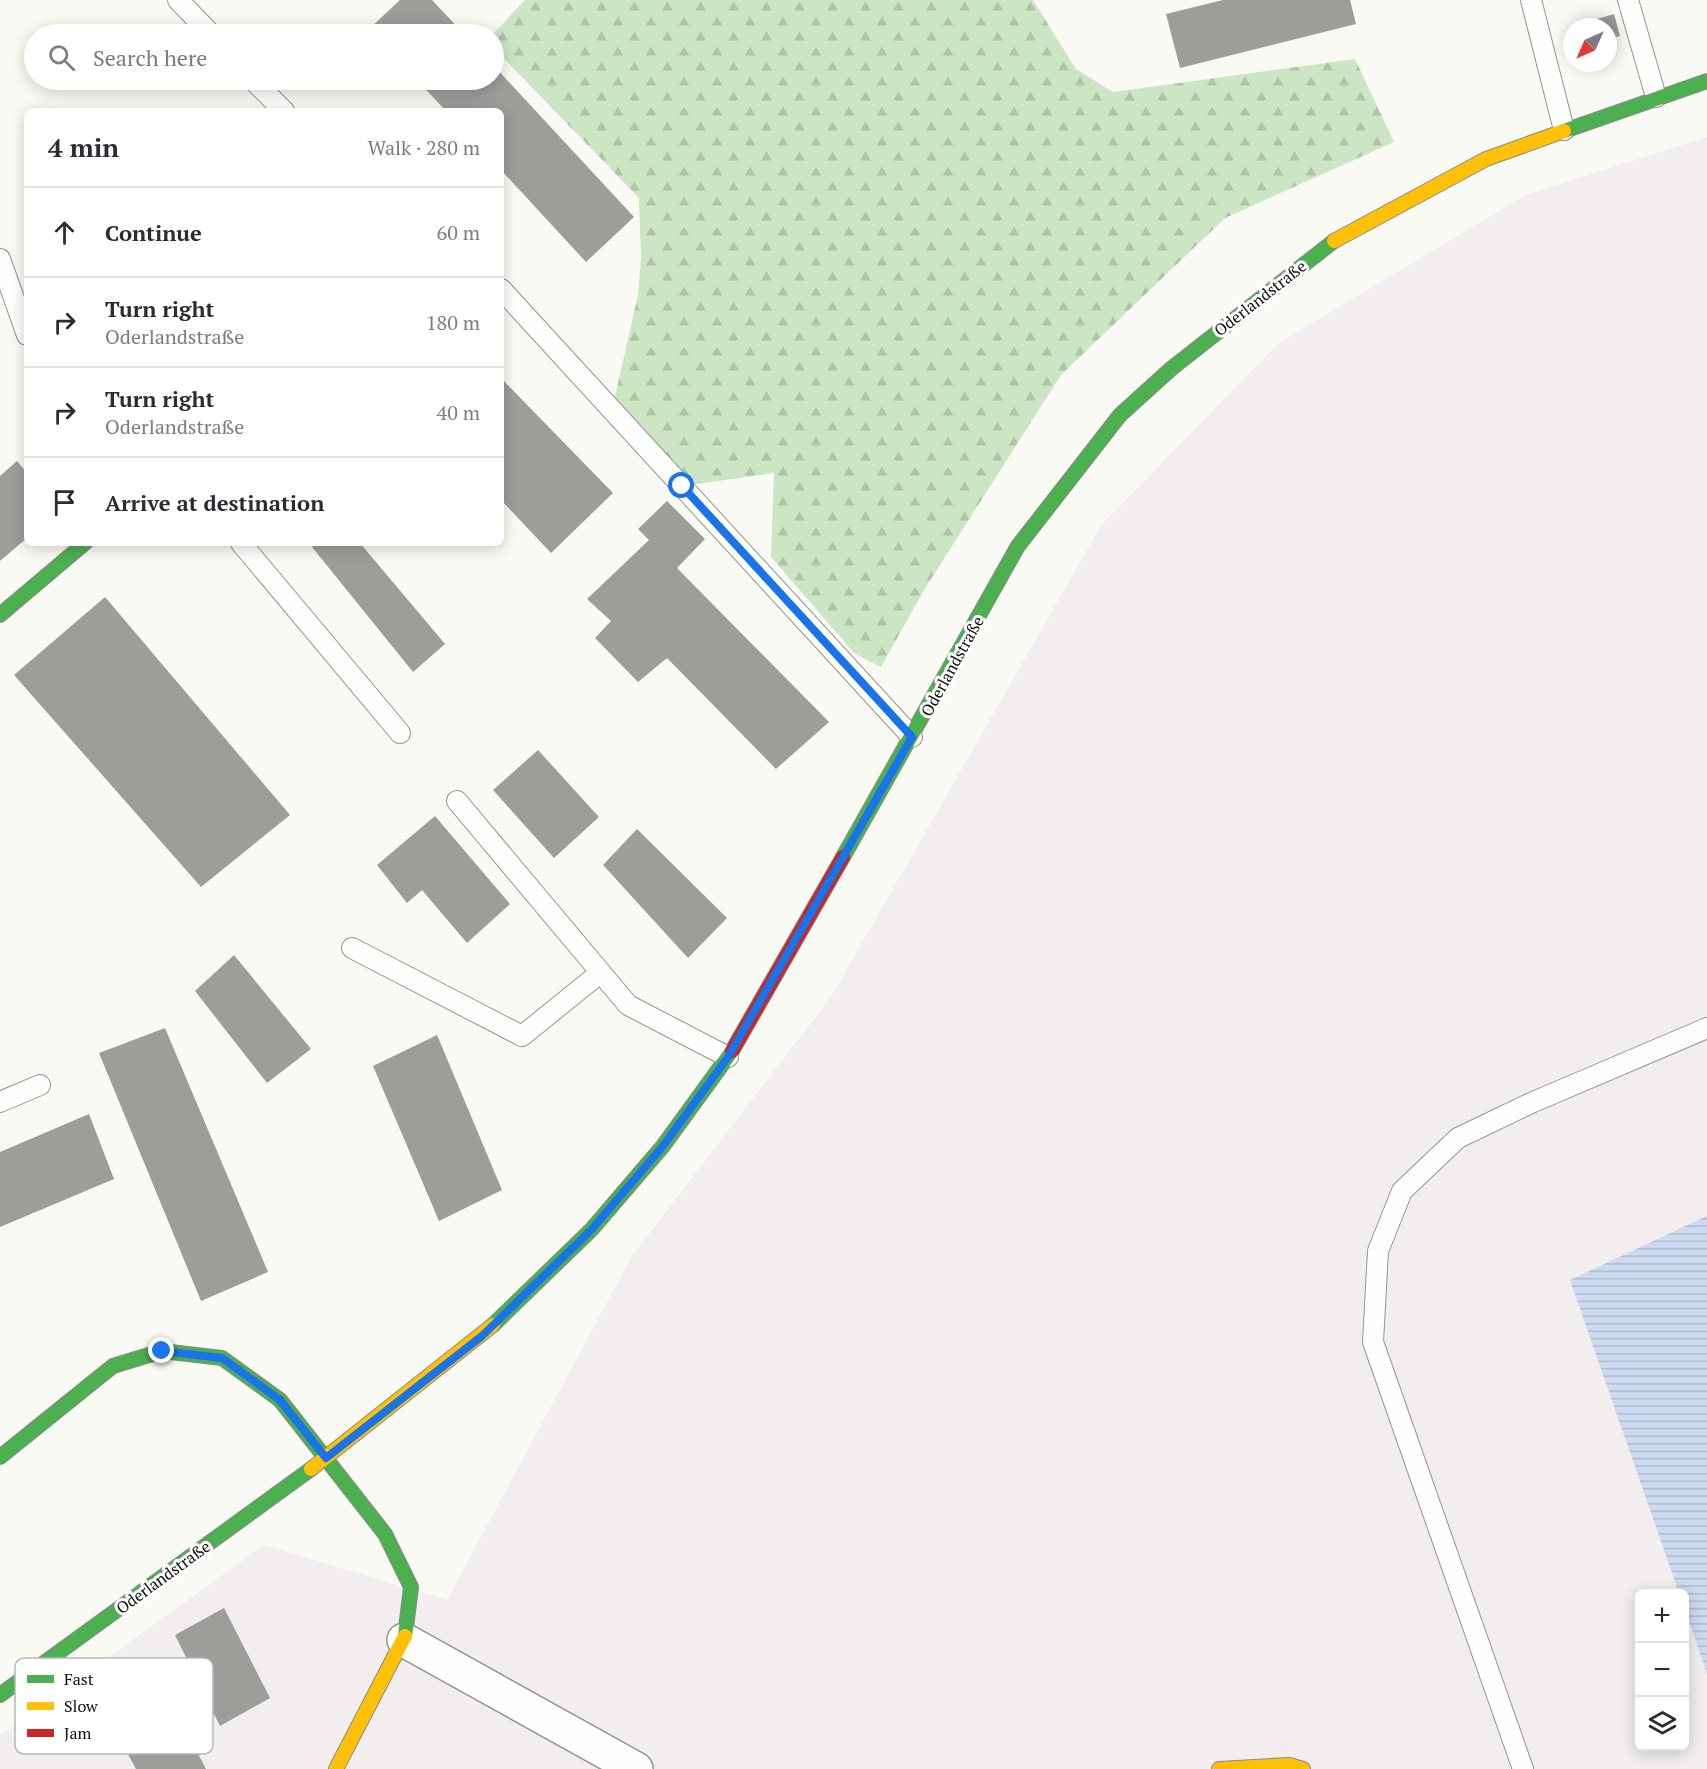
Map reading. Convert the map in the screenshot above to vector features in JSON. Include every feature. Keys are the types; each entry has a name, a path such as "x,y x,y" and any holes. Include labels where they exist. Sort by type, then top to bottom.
{"street":[{"name":"Oderlandstraße","path":"51,1658 326,1458 482,1336 592,1229 663,1146 728,1057 912,737 1018,546 1120,415 1172,368 1323,247 1486,159 1656,97 1707,81"},
{"path":"0,615 81,546"},
{"path":"0,1457 113,1366 162,1351 222,1358 280,1400 385,1534 411,1587 404,1640 336,1769"},
{"path":"404,1640 636,1769"},
{"name":"Oderlandstraße","path":"0,1695 15,1684"},
{"path":"1219,1769 1289,1765 1303,1769"}],"lane":[{"path":"178,0 201,24"},
{"path":"1531,0 1564,130"},
{"path":"1628,0 1656,97"},
{"path":"263,90 281,108"},
{"path":"0,259 24,327"},
{"path":"504,292 912,737"},
{"path":"244,546 400,733"},
{"path":"457,801 627,1005 728,1057"},
{"path":"352,948 522,1036 600,973"},
{"path":"1523,1769 1373,1342 1378,1251 1402,1191 1458,1138 1532,1103 1707,1028"},
{"path":"0,1102 40,1084"}],"shaded area":[{"path":"1707,137 1707,1769 0,1769 0,1736 15,1725 15,1754 213,1754 213,1658 108,1658 264,1545 447,1600 632,1256 831,997 1102,524 1279,343 1526,195"}],"green space":[{"path":"525,0 1033,0 1076,69 1113,92 1355,59 1394,142 1225,218 1061,375 924,590 881,667 855,654 771,557 774,473 682,486 610,418 638,295 641,258 639,198 504,58 502,24"}],"water":[{"path":"1707,1216 1707,1674 1689,1621 1689,1589 1678,1589 1570,1280"}],"building":[{"path":"400,0 432,0 455,24 374,24"},
{"path":"1223,0 1350,0 1356,24 1180,68 1166,14"},
{"path":"1614,14 1615,18 1600,18"},
{"path":"504,77 634,217 586,262 504,173 504,108 443,108 426,90 504,90"},
{"path":"504,381 613,493 551,553 504,503"},
{"path":"17,461 24,469 24,541 0,561 0,476"},
{"path":"667,501 705,539 677,568 829,722 776,769 667,658 638,682 595,638 611,621 587,599 649,540 638,529"},
{"path":"363,546 445,644 413,672 312,547"},
{"path":"105,597 290,815 201,887 14,675"},
{"path":"538,750 599,817 554,858 493,790"},
{"path":"435,816 510,904 467,943 422,890 407,903 377,865"},
{"path":"637,829 727,918 688,958 603,865"},
{"path":"234,955 311,1049 267,1083 195,991"},
{"path":"165,1028 268,1272 201,1301 99,1053"},
{"path":"437,1035 502,1190 439,1221 373,1066"},
{"path":"89,1114 114,1179 0,1227 0,1152"},
{"path":"224,1608 270,1698 220,1726 213,1712 213,1658 186,1658 175,1635"},
{"path":"128,1754 198,1754 206,1769 136,1769"}],"traffic: fast":[{"path":"1564,131 1707,81"},
{"path":"843,857 1018,546 1120,415 1172,368 1334,241"},
{"path":"0,615 81,546"},
{"path":"493,1325 592,1229 663,1146 732,1051"},
{"path":"0,1457 113,1366 162,1351 222,1358 280,1400 385,1534 411,1587 405,1636"},
{"path":"51,1658 311,1469"},
{"path":"0,1695 15,1684"}],"traffic: slow":[{"path":"1334,241 1486,159 1564,131"},
{"path":"311,1469 493,1325"},
{"path":"336,1769 405,1636"},
{"path":"1219,1769 1289,1765 1303,1769"}],"traffic: jam":[{"path":"732,1051 843,857"}],"route":[{"path":"162,1351 222,1358 280,1400 326,1458 482,1336 592,1229 663,1146 728,1057 912,737 682,486"}]}
